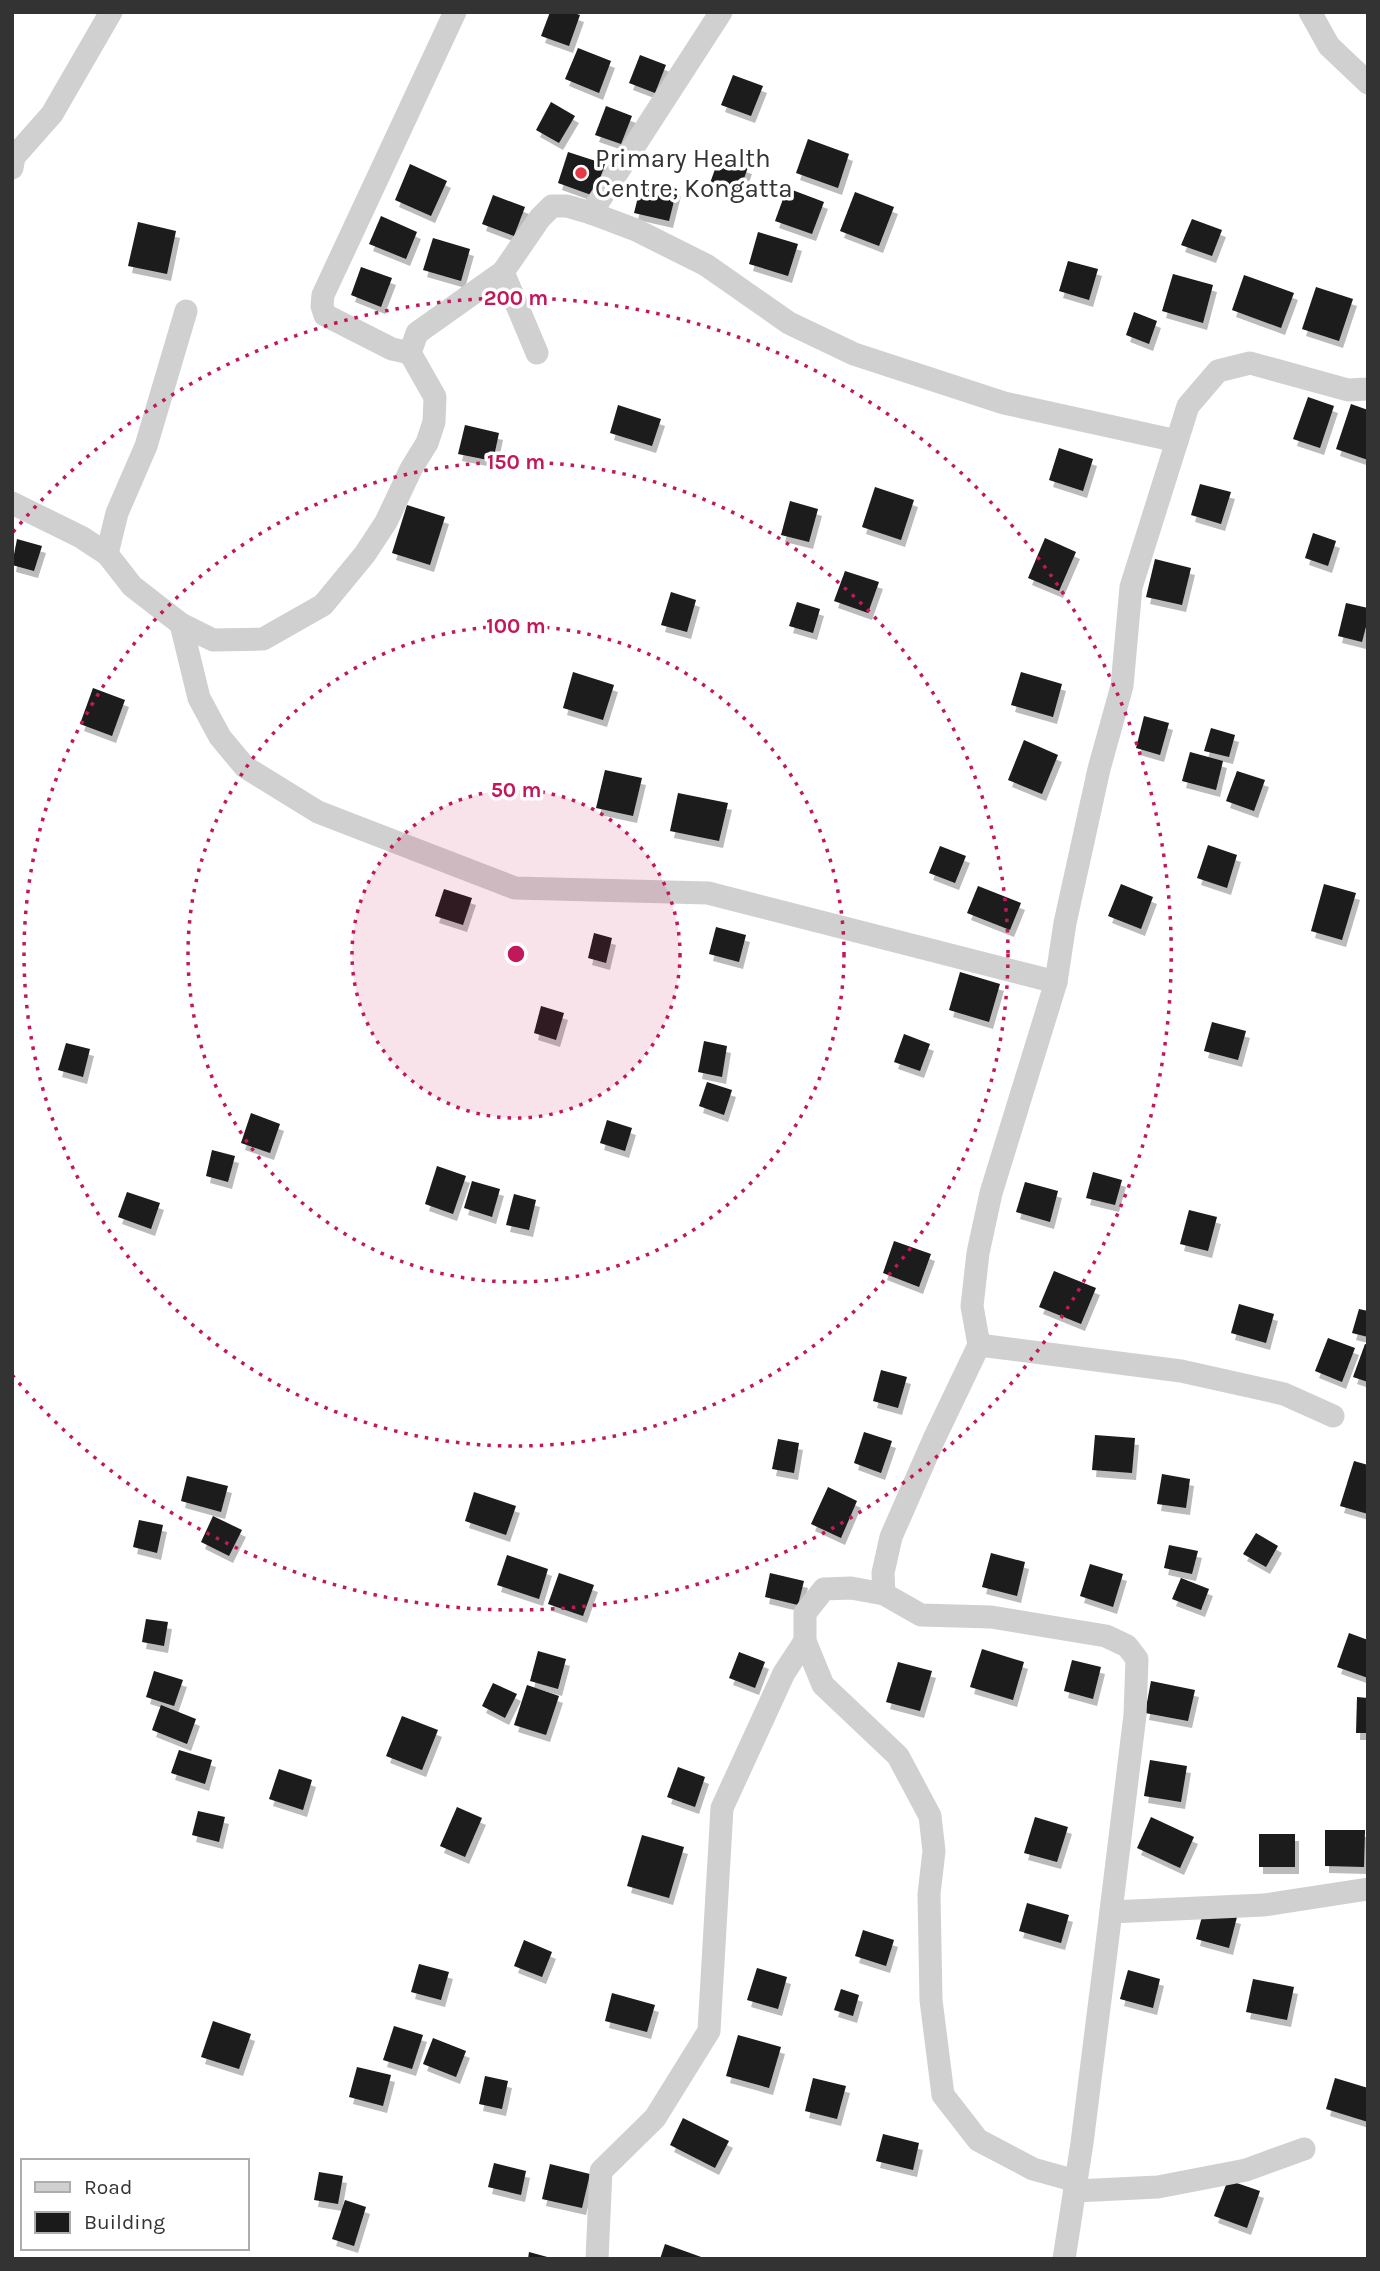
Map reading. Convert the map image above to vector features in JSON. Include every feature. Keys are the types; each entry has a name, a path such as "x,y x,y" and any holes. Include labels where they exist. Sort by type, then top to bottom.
{"street":[{"path":"13,160 52,114 111,12"},
{"path":"12,503 81,537 107,554 132,586 181,624 213,640 263,639 323,605 365,554 386,522 434,422 435,397 410,353 392,349 325,315 321,306 323,295 455,12"},
{"path":"591,213 721,12"},
{"path":"1310,12 1329,46 1368,83"},
{"path":"410,353 417,333 503,272 540,218 552,206 567,206 636,230 706,265 789,323 855,354 1004,403 1177,441"},
{"path":"503,272 537,353"},
{"path":"107,554 117,513 146,446 186,311"},
{"path":"884,1594 883,1573 891,1538 979,1345 972,1306 978,1253 991,1193 1056,982 1065,923 1099,769 1122,686 1131,587 1188,406 1218,371 1250,363 1349,390 1368,388"},
{"path":"181,624 199,698 220,737 245,767 317,812 515,888 708,893 1056,982"},
{"path":"979,1345 1181,1371 1284,1394 1332,1416"},
{"path":"1064,2259 1076,2186 1111,1912 1135,1715 1137,1660 1127,1646 1106,1636 990,1617 922,1615 884,1594 851,1588 824,1589 805,1613 805,1641 823,1685 898,1756 930,1815 934,1851 929,1894 931,2000 943,2095 978,2140 1033,2169 1076,2186 1158,2187 1246,2171 1304,2150"},
{"path":"597,2259 601,2171 655,2118 709,2031 722,1808 784,1673 805,1641"},
{"path":"1111,1912 1264,1905 1368,1889"}],"building":[{"path":"550,12 580,15 569,46 541,36"},
{"path":"578,48 611,61 599,93 565,79"},
{"path":"640,55 666,65 655,93 629,83"},
{"path":"733,75 763,86 751,116 721,105"},
{"path":"551,102 575,116 559,143 536,130"},
{"path":"606,106 632,116 621,144 595,135"},
{"path":"808,139 849,154 838,188 796,173"},
{"name":"Primary Health Centre, Kongatta","path":"568,152 605,164 594,196 558,183"},
{"path":"719,158 748,167 738,196 709,186"},
{"path":"410,164 447,181 431,216 395,200"},
{"path":"642,181 677,189 669,221 634,213"},
{"path":"787,188 824,202 812,234 775,221"},
{"path":"855,192 894,207 879,246 840,231"},
{"path":"493,195 525,207 514,236 482,224"},
{"path":"381,216 417,232 406,259 369,244"},
{"path":"1192,219 1222,230 1212,256 1181,245"},
{"path":"138,222 176,231 167,274 128,266"},
{"path":"758,232 798,244 788,276 749,264"},
{"path":"433,238 470,249 461,281 423,270"},
{"path":"1068,261 1098,269 1089,300 1059,291"},
{"path":"361,267 392,278 381,307 351,295"},
{"path":"1173,274 1213,285 1203,323 1162,311"},
{"path":"1244,275 1294,293 1281,328 1232,310"},
{"path":"1316,287 1353,299 1339,341 1302,329"},
{"path":"1134,312 1157,321 1149,344 1126,335"},
{"path":"1308,397 1334,406 1320,448 1293,439"},
{"path":"1351,404 1368,410 1368,460 1336,449"},
{"path":"618,405 661,419 652,446 610,433"},
{"path":"465,425 499,433 493,461 458,454"},
{"path":"1059,448 1093,459 1083,491 1049,480"},
{"path":"1200,484 1231,492 1221,524 1191,515"},
{"path":"875,487 914,500 901,540 862,527"},
{"path":"790,501 818,509 809,542 781,535"},
{"path":"407,505 445,517 430,565 392,553"},
{"path":"1313,533 1336,541 1328,566 1305,558"},
{"path":"1045,538 1076,552 1059,591 1028,578"},
{"path":"17,539 42,546 34,571 12,565"},
{"path":"1155,559 1191,568 1182,605 1146,597"},
{"path":"845,571 879,582 868,613 834,601"},
{"path":"671,592 696,600 687,632 661,625"},
{"path":"797,602 820,609 813,633 789,626"},
{"path":"1346,603 1368,608 1362,642 1338,636"},
{"path":"573,672 614,685 603,720 563,708"},
{"path":"1021,672 1062,684 1053,717 1011,705"},
{"path":"93,688 125,700 112,736 80,724"},
{"path":"1144,716 1169,723 1160,755 1136,748"},
{"path":"1211,728 1235,735 1229,757 1204,751"},
{"path":"1024,740 1058,755 1042,794 1008,780"},
{"path":"1190,752 1223,761 1216,790 1182,781"},
{"path":"605,770 642,778 633,816 596,808"},
{"path":"1237,771 1265,780 1254,811 1226,801"},
{"path":"678,793 728,803 719,841 670,831"},
{"path":"1208,845 1237,855 1227,888 1197,878"},
{"path":"940,846 966,856 955,883 929,873"},
{"path":"1121,884 1153,897 1141,929 1108,916"},
{"path":"1324,884 1356,893 1342,940 1311,931"},
{"path":"978,886 1021,903 1010,930 967,913"},
{"path":"444,889 472,898 463,925 435,916"},
{"path":"716,927 746,935 739,962 709,954"},
{"path":"594,933 612,938 606,963 588,958"},
{"path":"960,972 1000,984 989,1022 949,1010"},
{"path":"541,1006 564,1013 556,1040 534,1033"},
{"path":"1212,1022 1246,1031 1238,1060 1204,1051"},
{"path":"904,1034 930,1044 920,1071 894,1062"},
{"path":"704,1041 727,1046 722,1077 698,1072"},
{"path":"66,1043 90,1049 83,1077 58,1070"},
{"path":"707,1082 732,1090 724,1115 699,1106"},
{"path":"251,1113 280,1124 270,1153 241,1143"},
{"path":"607,1120 632,1128 625,1151 600,1143"},
{"path":"212,1150 235,1156 228,1182 206,1176"},
{"path":"437,1166 466,1176 453,1214 425,1204"},
{"path":"1093,1172 1122,1180 1115,1205 1086,1198"},
{"path":"472,1181 500,1189 492,1217 464,1208"},
{"path":"1025,1182 1058,1191 1050,1222 1016,1212"},
{"path":"127,1192 160,1203 151,1229 118,1217"},
{"path":"514,1194 536,1200 529,1230 506,1225"},
{"path":"1189,1210 1217,1217 1208,1251 1180,1244"},
{"path":"894,1241 931,1254 919,1287 883,1273"},
{"path":"1054,1271 1096,1288 1081,1324 1039,1307"},
{"path":"1239,1304 1274,1314 1266,1343 1231,1333"},
{"path":"1359,1309 1368,1311 1368,1337 1352,1333"},
{"path":"1328,1338 1355,1348 1342,1382 1315,1371"},
{"path":"1365,1344 1368,1345 1368,1382 1353,1377"},
{"path":"881,1370 907,1377 898,1408 873,1401"},
{"path":"864,1432 892,1441 881,1473 854,1463"},
{"path":"1095,1435 1135,1438 1132,1473 1092,1470"},
{"path":"778,1439 799,1443 794,1473 772,1469"},
{"path":"1354,1461 1368,1465 1368,1514 1340,1506"},
{"path":"1162,1474 1190,1479 1186,1508 1157,1504"},
{"path":"187,1476 228,1486 221,1512 181,1501"},
{"path":"828,1487 857,1501 841,1538 811,1524"},
{"path":"474,1492 516,1506 506,1535 465,1521"},
{"path":"213,1516 242,1530 229,1556 201,1542"},
{"path":"139,1520 163,1525 157,1553 133,1547"},
{"path":"1256,1533 1278,1546 1266,1567 1243,1554"},
{"path":"1169,1545 1198,1551 1192,1574 1164,1568"},
{"path":"991,1553 1025,1562 1017,1596 982,1587"},
{"path":"507,1555 548,1569 539,1599 497,1585"},
{"path":"1090,1564 1123,1574 1113,1607 1080,1596"},
{"path":"559,1573 594,1585 583,1616 548,1604"},
{"path":"770,1573 804,1581 798,1605 765,1597"},
{"path":"1181,1578 1209,1589 1201,1610 1172,1599"},
{"path":"146,1619 168,1622 164,1646 142,1642"},
{"path":"1349,1633 1368,1640 1368,1678 1337,1667"},
{"path":"982,1649 1024,1662 1013,1700 970,1687"},
{"path":"538,1651 566,1659 558,1689 530,1681"},
{"path":"739,1652 765,1662 755,1688 729,1678"},
{"path":"1072,1660 1101,1667 1093,1699 1064,1691"},
{"path":"898,1662 932,1671 920,1711 886,1702"},
{"path":"154,1671 183,1680 174,1706 146,1697"},
{"path":"1151,1681 1195,1690 1188,1721 1145,1713"},
{"path":"493,1683 517,1694 505,1718 482,1706"},
{"path":"527,1685 559,1696 546,1735 514,1725"},
{"path":"1357,1697 1368,1698 1368,1733 1356,1733"},
{"path":"161,1705 196,1719 187,1744 152,1730"},
{"path":"402,1716 438,1730 422,1770 386,1756"},
{"path":"179,1750 212,1760 205,1784 171,1773"},
{"path":"1150,1760 1187,1766 1181,1802 1144,1796"},
{"path":"678,1767 705,1777 695,1807 667,1797"},
{"path":"279,1769 312,1780 303,1810 269,1799"},
{"path":"457,1807 482,1818 465,1857 440,1846"},
{"path":"198,1811 225,1817 219,1842 192,1835"},
{"path":"1035,1817 1068,1827 1057,1862 1024,1853"},
{"path":"1151,1817 1194,1837 1180,1868 1137,1848"},
{"path":"1325,1830 1365,1830 1364,1867 1325,1866"},
{"path":"1259,1834 1295,1834 1295,1867 1259,1867"},
{"path":"642,1835 684,1847 669,1898 627,1886"},
{"path":"1027,1903 1069,1915 1061,1943 1019,1931"},
{"path":"1204,1909 1237,1917 1229,1948 1196,1939"},
{"path":"863,1930 894,1940 886,1966 855,1956"},
{"path":"524,1940 552,1952 542,1977 514,1966"},
{"path":"419,1964 449,1972 441,2000 411,1992"},
{"path":"757,1968 787,1977 778,2009 747,2000"},
{"path":"1128,1970 1160,1979 1153,2008 1120,1999"},
{"path":"1253,1979 1294,1987 1287,2020 1246,2012"},
{"path":"841,1989 859,1995 853,2016 834,2010"},
{"path":"612,1993 655,2005 647,2032 605,2021"},
{"path":"213,2021 251,2034 239,2069 201,2057"},
{"path":"394,2026 423,2035 412,2069 383,2060"},
{"path":"738,2035 781,2047 769,2088 726,2076"},
{"path":"433,2038 466,2051 456,2077 423,2064"},
{"path":"357,2067 391,2075 383,2106 349,2097"},
{"path":"485,2076 508,2081 502,2109 479,2104"},
{"path":"813,2078 846,2086 837,2119 805,2111"},
{"path":"1335,2078 1368,2088 1368,2122 1326,2109"},
{"path":"683,2118 729,2141 715,2168 670,2145"},
{"path":"883,2134 919,2143 913,2170 876,2161"},
{"path":"494,2163 526,2171 521,2195 488,2187"},
{"path":"550,2164 590,2174 582,2208 542,2199"},
{"path":"319,2172 343,2176 338,2204 314,2200"},
{"path":"1228,2180 1260,2191 1247,2228 1214,2216"},
{"path":"345,2200 366,2207 354,2246 332,2239"},
{"path":"665,2244 704,2258 704,2259 660,2259"},
{"path":"529,2252 551,2258 551,2259 528,2259"}],"place":[{"name":"Primary Health Centre, Kongatta","path":"581,173"}]}
